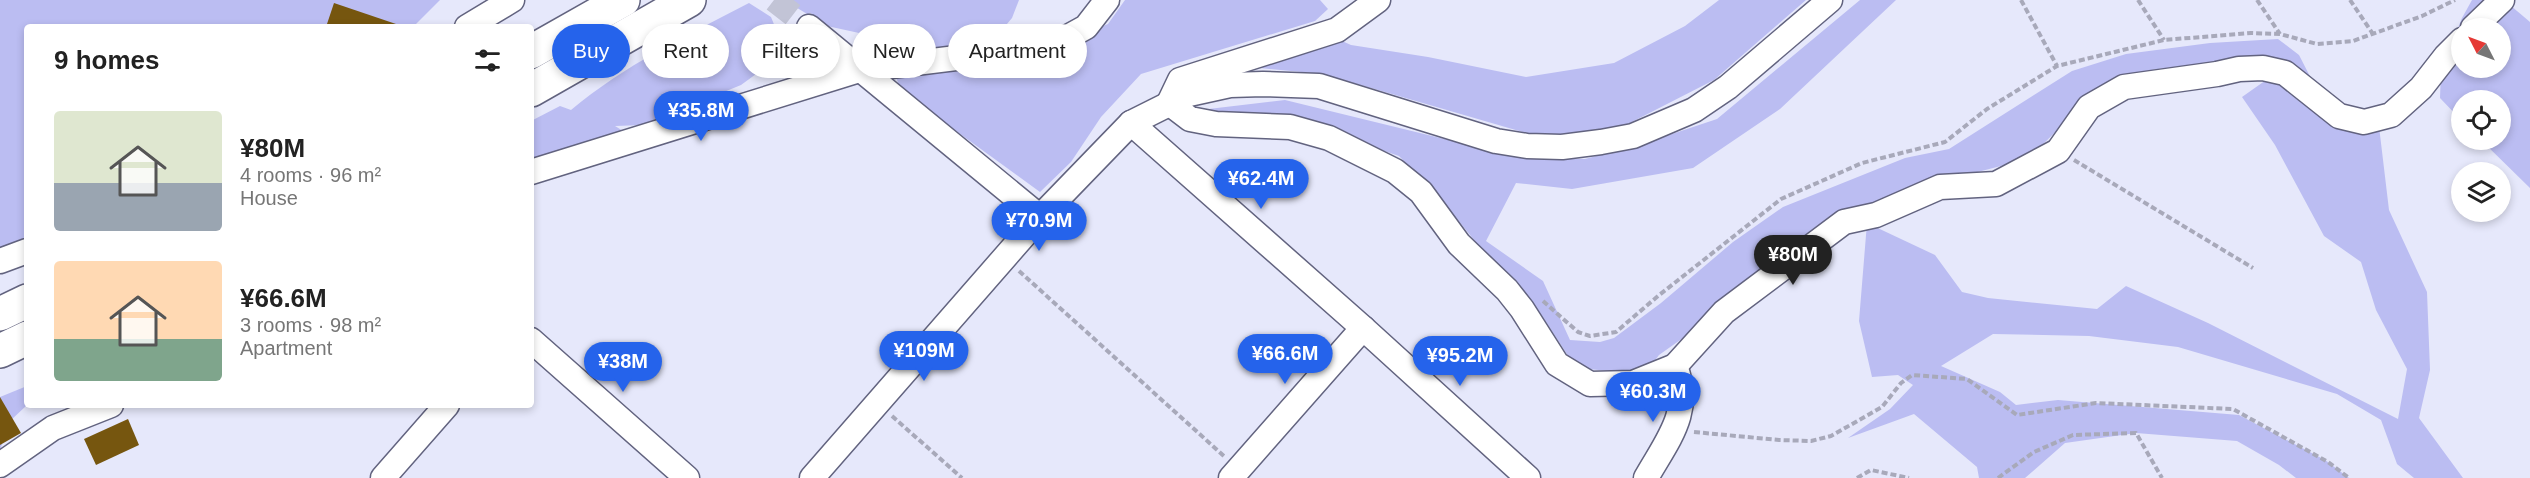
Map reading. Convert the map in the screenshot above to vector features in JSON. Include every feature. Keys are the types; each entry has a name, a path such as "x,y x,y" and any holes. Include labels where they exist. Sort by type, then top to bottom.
{"highway":[{"path":"534,50 623,0"},
{"path":"534,88 689,0"},
{"path":"0,314 24,302"},
{"path":"0,351 24,339"}],"street":[{"path":"472,24 512,0"},
{"path":"936,60 1029,49 1066,38 1086,27 1107,0"},
{"path":"1169,103 1180,80 1337,30 1378,0"},
{"path":"812,478 1040,217 1131,123 1169,103 1189,94 1230,85 1319,86 1496,141 1527,146 1563,147 1600,142 1634,136 1694,110 1728,87 1830,0"},
{"path":"2483,18 2502,0"},
{"path":"1169,103 1190,119 1216,124 1290,127 1329,138 1395,171 1422,192 1459,244 1507,290 1557,364 1590,384 1633,383 1675,366 1724,312 1844,222 1876,215 1940,188 1996,184 2058,151 2089,107 2124,87 2239,69 2264,68 2285,73 2339,116 2364,122 2391,115 2421,88 2451,51"},
{"path":"840,54 852,64"},
{"path":"534,171 852,72"},
{"path":"869,78 1040,217"},
{"path":"1131,123 1363,328 1528,478"},
{"path":"0,261 24,252"},
{"path":"1239,475 1363,328"},
{"path":"534,343 687,478"},
{"path":"1646,478 1678,421 1683,395 1675,366"},
{"path":"0,465 53,428 103,408"},
{"path":"382,478 444,408"}],"path":[{"path":"2021,0 2057,66"},
{"path":"2138,0 2164,40"},
{"path":"2257,0 2280,34"},
{"path":"2350,0 2373,34"},
{"path":"1535,294 1578,332 1590,336 1616,332 1781,199 1862,163 1945,142 1987,109 2057,66 2164,40 2250,33 2280,34 2317,44 2353,41 2455,0"},
{"path":"2058,151 2253,268"},
{"path":"1005,258 1239,475"},
{"path":"1673,429 1761,439 1811,441 1832,436 1882,407 1901,383 1912,375 1967,379 2017,415 2096,403 2233,409 2328,462 2349,478"},
{"path":"878,403 962,478"},
{"path":"1998,478 2034,452 2073,435 2136,433 2162,478"},
{"path":"1857,478 1871,470 1909,478"}],"shaded area":[{"path":"0,0 440,0 416,24 24,24 24,239 0,250"},
{"path":"784,0 1019,0 1012,18 1007,24 948,24 948,51 936,52 936,24 852,24 852,31 840,29 840,24 824,24"},
{"path":"1125,0 1320,0 1328,9 1315,21 1141,74 1101,117 1071,162 1040,192 901,91 896,78 936,78 936,71 948,69 948,78 1087,78 1087,33 1108,24"},
{"path":"1719,0 1806,0 1714,80 1622,127 1543,138 1323,74 1260,68 1260,53 1326,34 1351,45 1428,57 1526,77 1614,63 1685,26"},
{"path":"1860,0 1896,0 1780,109 1693,168 1572,189 1516,183 1486,241 1543,281 1570,340 1600,342 1614,338 1661,303 1733,242 1783,207 1905,158 1949,149 2072,71 2126,54 2210,43 2278,39 2299,55 2319,94 2242,59 2158,69 2126,76 2092,96 2028,159 1966,175 1837,215 1690,333 1659,355 1645,374 1576,368 1542,316 1504,277 1440,198 1399,156 1299,122 1220,116 1200,110 1285,100 1518,157 1585,159 1648,142 1717,119"},
{"path":"2472,0 2504,0 2530,22 2530,188 2511,169 2511,162 2503,162 2491,150 2511,150 2511,90 2451,90 2451,110 2440,98 2441,70 2451,45 2451,78 2511,78 2511,18 2462,18"},
{"path":"749,3 771,17 774,24 741,24 741,78 751,78 741,85 643,125 615,126 628,134 534,165 534,119 560,106 571,110 615,78 630,78 630,68 642,61 642,78 729,78 729,24 709,24"},
{"path":"2276,73 2336,118 2378,118 2389,210 2427,292 2430,370 2419,418 2463,478 2414,478 2397,464 2381,420 2337,394 2178,347 2089,336 1993,334 1941,366 2000,392 2016,405 2058,400 2239,415 2325,460 2349,478 2296,478 2279,465 2237,441 2136,433 2065,443 2025,478 1979,478 1977,467 1914,414 1848,438 1890,409 1913,385 1898,375 1872,377 1859,321 1867,223 1935,255 1962,292 1988,298 2097,309 2126,286 2208,323 2398,419 2407,369 2376,310 2361,262 2324,236 2275,145 2242,97"},
{"path":"24,387 24,408 10,421 0,450 0,397"}],"building":[{"path":"334,3 396,24 327,24"},
{"path":"0,397 21,433 0,445"},
{"path":"128,419 139,445 96,465 84,439"}],"tunnel":[{"path":"774,0 805,24"}]}
